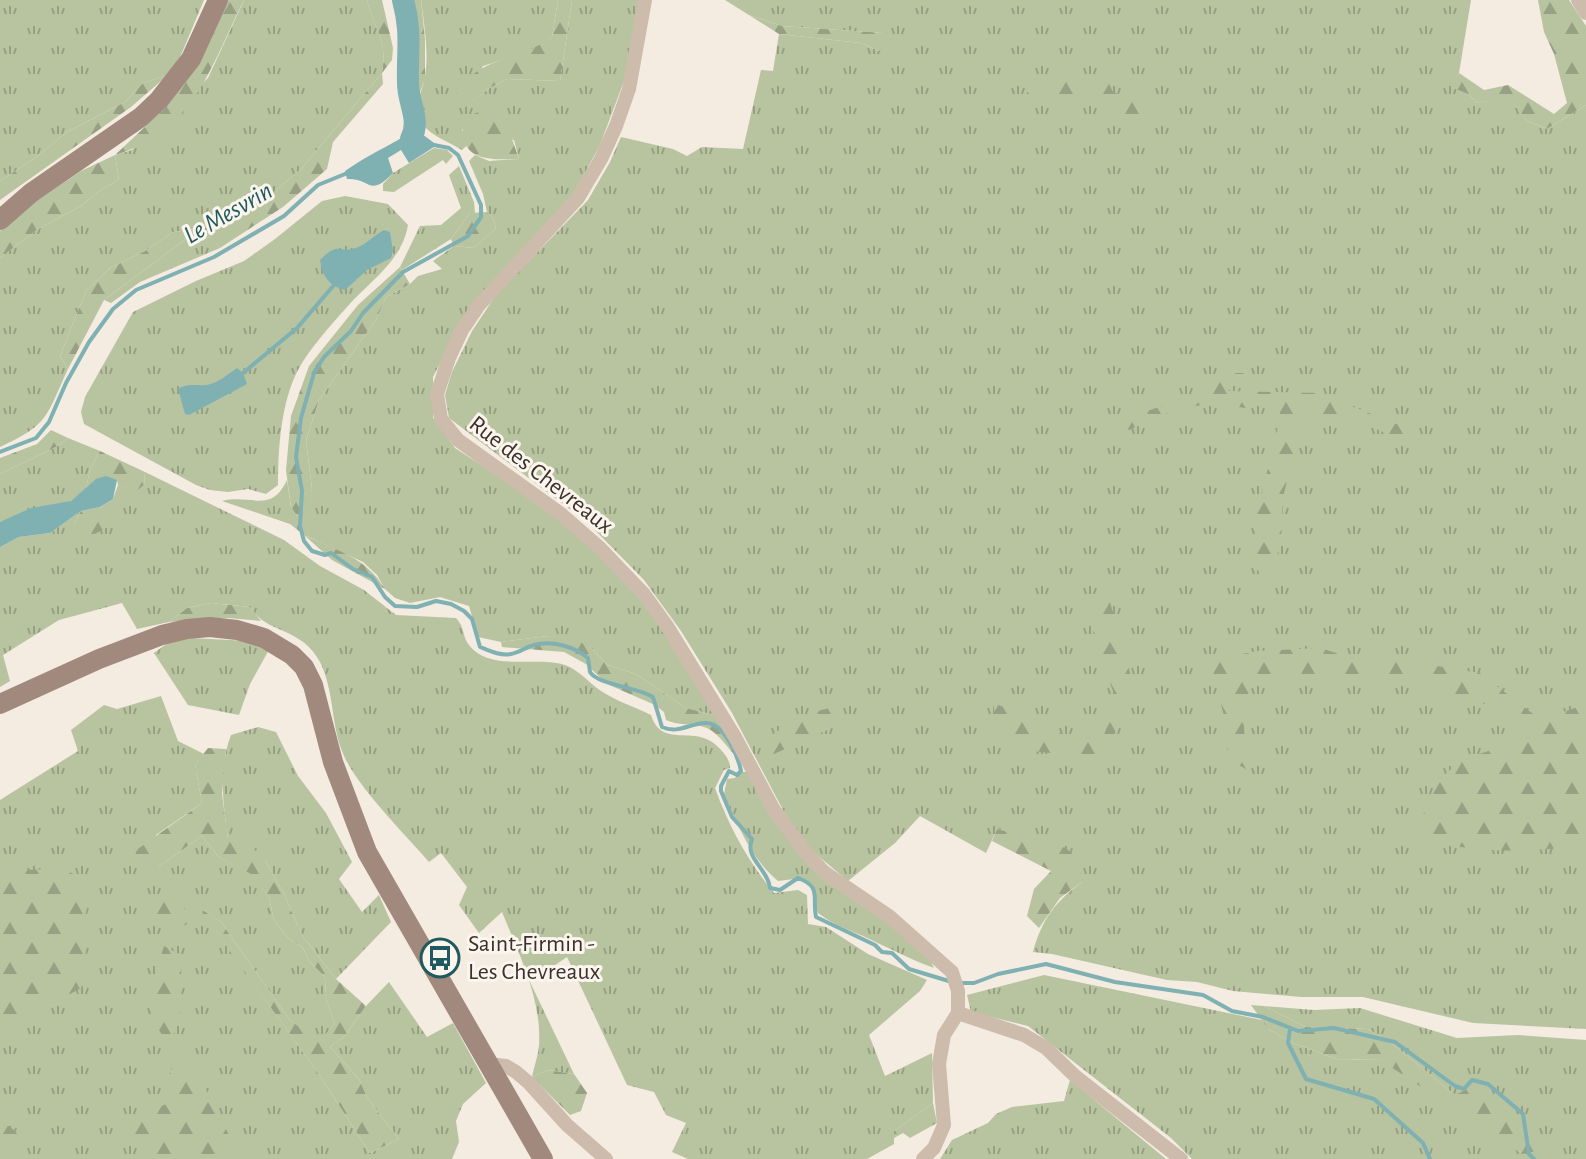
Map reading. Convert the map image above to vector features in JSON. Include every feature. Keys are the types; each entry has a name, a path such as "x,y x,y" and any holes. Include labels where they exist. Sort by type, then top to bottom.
{"main road":[{"path":"0,220 31,193 141,117 159,100 191,59 218,0"},
{"path":"0,704 99,659 187,629 210,627 237,630 281,646 304,667 313,685 321,705 333,762 367,852 543,1159"}],"street":[{"name":"Rue des Chevreaux","path":"645,0 629,89 601,159 578,198 479,305 462,330 437,394 441,419 458,440 561,514 600,548 644,594 735,737 774,810 806,853 824,872 889,916 924,945 956,984 958,1013"},
{"path":"1578,0 1586,13"},
{"path":"923,1159 934,1148 944,1125 939,1064 944,1035 958,1013 1024,1035 1046,1048 1075,1076 1181,1159"},
{"path":"488,1064 506,1066 516,1072 567,1125 606,1159"}],"green space":[{"path":"0,0 204,0 181,55 168,75 143,83 125,102 67,132 0,181"},
{"path":"227,0 244,0 210,72 182,113 164,131 142,145 115,155 165,108"},
{"path":"244,0 367,0 382,42 382,73 301,169 260,204 222,226 173,232 145,251 110,268 86,291 60,356 68,369 50,408 38,425 0,447 0,258 38,229 81,206 119,180 115,155 132,150 208,78"},
{"path":"367,0 382,0 393,48 392,60 382,73 382,42"},
{"path":"409,0 421,0 425,39 425,79 418,97 419,119 408,101 413,50"},
{"path":"421,0 558,0 552,37 535,50 483,66 462,109 507,79 560,81 572,0 640,0 627,73 600,145 574,193 468,310 433,377 433,418 455,448 526,494 581,538 645,601 718,716 686,708 636,674 608,665 591,648 548,636 501,642 478,637 469,606 440,597 410,603 395,598 363,562 304,535 290,524 222,501 268,500 281,490 287,480 291,507 303,532 312,489 306,441 319,400 376,320 386,297 418,276 442,269 433,261 454,246 474,248 496,228 469,161 475,155 489,161 519,159 514,140 462,129 467,145 462,150 434,134 421,122 418,107 424,81 426,40"},
{"path":"558,0 572,0 560,81 507,79 488,89 463,109 451,104 460,88 483,68 538,46 552,37"},
{"path":"725,0 1471,0 1459,73 1452,87 1468,94 1477,103 1509,97 1527,121 1547,129 1586,105 1586,1029 1473,1023 1363,997 1301,997 1233,991 1033,952 1051,912 1082,882 1019,836 997,829 986,853 920,816 895,843 848,881 804,844 732,713 681,631 644,580 588,523 449,418 445,395 452,372 472,331 496,295 588,200 621,137 673,149 687,156 702,147 743,149 761,70 773,71 779,34 861,43 879,51 883,33 782,26 749,15"},
{"path":"1538,0 1569,0 1586,26 1586,105 1547,129 1527,121 1509,98 1477,103 1468,94 1451,87 1459,73 1484,90 1508,85 1554,114 1567,103 1554,54 1544,32"},
{"path":"749,15 782,26 884,33 887,43 879,51 861,43 779,34"},
{"path":"382,73 383,84 333,142 327,169 283,207 220,248 211,237 186,239 104,300 68,369 60,356 86,291 110,268 145,251 173,232 222,226 260,204 301,169"},
{"path":"1104,74 1113,92 1159,110 1138,119 1113,114 1091,103 1038,101 1025,97 1032,83"},
{"path":"168,75 131,107 0,200 0,181 67,132 125,102 143,83"},
{"path":"500,105 519,159 486,158 470,150 465,143 464,117"},
{"path":"434,148 447,150 453,156 446,164 443,160 394,192 383,191 383,184 393,173"},
{"path":"115,155 119,180 81,206 38,229 0,258 0,231 25,209 81,171"},
{"path":"459,166 474,202 475,213 470,213 451,239 402,270 400,267 420,226 441,225 461,208 449,175"},
{"path":"345,196 388,204 408,225 405,238 384,270 327,329 298,370 284,411 278,485 266,494 248,489 228,492 210,490 84,424 81,412 85,397 133,312 244,261 322,201"},
{"path":"487,212 496,228 474,248 454,246 451,239 470,213"},
{"path":"212,237 220,248 140,282 111,303 104,300 186,239"},
{"path":"400,267 410,284 386,297 376,320 319,400 306,441 312,489 304,535 291,507 286,470 291,416 309,366 358,305"},
{"path":"1227,373 1244,373 1228,391 1319,393 1409,429 1403,440 1342,415 1311,414 1301,427 1283,497 1281,543 1271,575 1263,577 1255,567 1255,520 1281,416 1275,402 1245,408 1211,403 1172,411 1129,430 1118,423 1184,398"},
{"path":"51,430 68,438 0,474 0,458 37,444"},
{"path":"68,438 100,451 90,469 86,489 71,501 0,522 0,474"},
{"path":"100,451 145,472 144,485 136,491 118,485 117,480 86,489 90,469"},
{"path":"145,472 284,540 320,566 364,590 396,615 456,618 467,642 478,653 501,661 565,665 607,695 651,715 656,726 664,732 712,742 725,755 730,766 724,770 715,788 720,802 748,856 774,893 798,890 807,895 808,924 826,927 868,954 927,980 920,991 869,1035 885,1076 932,1053 933,1103 894,1131 894,1144 867,1159 688,1159 672,1152 686,1123 666,1115 654,1092 627,1085 567,957 530,982 574,1074 548,1070 532,1077 539,1046 537,1011 528,977 502,912 479,933 459,905 467,887 441,853 429,862 368,793 348,764 338,740 325,673 312,650 304,642 257,616 250,607 211,603 187,608 169,622 137,629 122,603 59,620 3,655 10,681 0,687 0,547 19,537 50,533 81,511 74,524 114,511 100,507 113,499 118,485 136,490 144,485"},
{"path":"100,507 114,510 110,526 77,543 72,536 81,511"},
{"path":"304,535 359,562 385,589 332,560"},
{"path":"1101,590 1108,595 1134,687 1104,759 1014,752 999,740 993,703 1010,709 1033,726 1101,744 1116,700 1095,640 1087,599"},
{"path":"211,603 250,607 261,621 228,618 169,622 187,608"},
{"path":"548,636 577,640 591,648 608,665 636,674 686,708 718,716 742,760 710,730 666,720 664,712 655,705 607,684 586,664 564,652 502,647 501,642"},
{"path":"191,638 250,641 270,648 250,684 239,715 188,705 154,653 169,642"},
{"path":"1320,648 1346,656 1394,659 1480,673 1541,720 1586,704 1586,847 1477,849 1456,846 1416,832 1436,783 1461,760 1510,744 1528,725 1491,704 1455,703 1412,679 1391,681 1291,673 1256,680 1243,703 1246,769 1229,760 1224,716 1210,660 1258,651"},
{"path":"161,696 178,741 204,754 195,765 202,803 156,835 158,867 202,836 219,857 253,874 269,897 274,920 288,938 303,948 309,961 325,977 326,999 335,1024 318,1043 289,1019 221,922 201,910 318,1073 370,1153 399,1139 368,1099 359,1079 330,1047 345,1036 366,1006 389,982 427,1037 453,1023 486,1083 463,1104 456,1121 459,1142 452,1159 0,1159 0,800 78,751 71,730 104,705 117,709"},
{"path":"836,707 842,710 836,726 774,754 768,748 771,736 786,726 810,714"},
{"path":"258,727 276,732 298,776 326,813 352,862 339,879 362,912 379,895 391,922 336,979 302,935 266,862 228,839 223,787 227,748 231,735"},
{"path":"208,748 226,749 222,794 228,839 247,842 266,862 302,935 336,979 366,1006 345,1036 330,1047 359,1079 368,1099 399,1139 370,1153 318,1073 199,908 221,922 289,1019 318,1042 335,1024 326,999 325,977 309,961 303,948 288,938 274,920 269,897 253,875 219,857 202,836 158,867 148,867 137,861 135,851 202,803 195,765"},
{"path":"739,772 748,772 774,817 929,958 934,968 823,917 818,913 807,882 802,878 778,881 760,863 724,794 727,779 735,778"},
{"path":"997,829 1066,848 1080,861 1082,882 1060,898 1039,928 1027,916 1034,889 1051,871 992,841"},
{"path":"60,869 77,875 91,893 84,921 84,981 81,988 0,1032 0,880 17,870"},
{"path":"178,901 194,921 176,929 139,909 152,902"},
{"path":"164,946 183,956 179,993 181,1009 174,1034 177,1058 157,1027 144,994 154,979"},
{"path":"1044,975 1262,1020 1268,1029 1293,1043 1339,1060 1379,1059 1455,1095 1390,1042 1368,1029 1306,1027 1264,1006 1314,1010 1360,1008 1457,1038 1518,1035 1586,1040 1586,1159 1192,1159 1171,1138 1028,1026 971,1012 967,995"},
{"path":"1251,1005 1264,1006 1306,1027 1368,1029 1390,1042 1455,1095 1474,1086 1542,1139 1536,1151 1522,1154 1379,1059 1339,1060 1293,1043 1268,1029"},
{"path":"177,1058 197,1072 241,1159 146,1159 133,1141 143,1118 179,1098 167,1079"},
{"path":"548,1070 574,1074 587,1093 581,1111 570,1115 532,1077"},
{"path":"1070,1080 1166,1159 940,1159 952,1140 988,1123 996,1114 1012,1107 1064,1101"},
{"path":"933,1103 937,1123 910,1138 903,1133 894,1138 894,1131"},
{"path":"0,1120 18,1133 9,1159 0,1159"}],"water":[{"path":"415,129 437,145 409,163 401,150 388,158 393,173 374,186 347,179 345,171"},
{"path":"384,230 390,232 391,258 367,270 345,290 327,280 320,260 335,249 363,245"},
{"path":"237,368 243,373 247,384 189,415 185,414 178,389 188,385 210,384"},
{"path":"106,476 117,480 113,499 100,507 81,511 50,533 19,537 0,547 0,522 31,508 71,501 96,479"}],"waterway":[{"name":"Le Mesvrin","path":"403,0 408,32 409,91 415,125 411,139"},
{"path":"434,145 449,148 458,155 481,205 481,217 468,236 403,272 324,357 314,373 301,418 296,457 302,491 300,526 304,541 312,551 325,555 331,553 353,569 372,577 395,606 417,607 436,601 464,611 472,619 480,647 507,654 541,644 570,648 588,658 590,672 594,676 653,697 662,727 678,729 705,723 718,728 733,749 741,771 737,775 729,771 721,791 732,817 752,839 751,852 770,888 780,890 798,878 806,881 813,889 816,917 875,945 882,952 892,953 909,969 952,982"},
{"name":"Le Mesvrin","path":"0,452 36,438 49,422 89,342 113,309 136,290 214,257 284,216 318,185 350,172"},
{"path":"243,373 297,328 334,285"},
{"path":"960,983 974,983 998,974 1046,964 1115,982 1203,995 1232,1011 1263,1017 1298,1031 1334,1028 1395,1042 1455,1086 1464,1089 1472,1080 1488,1084 1523,1114 1529,1154 1534,1159"},
{"path":"1290,1029 1288,1043 1306,1079 1374,1099 1423,1143 1430,1159"}],"place":[{"name":"Saint-Firmin - Les Chevreaux","path":"440,958"}]}
